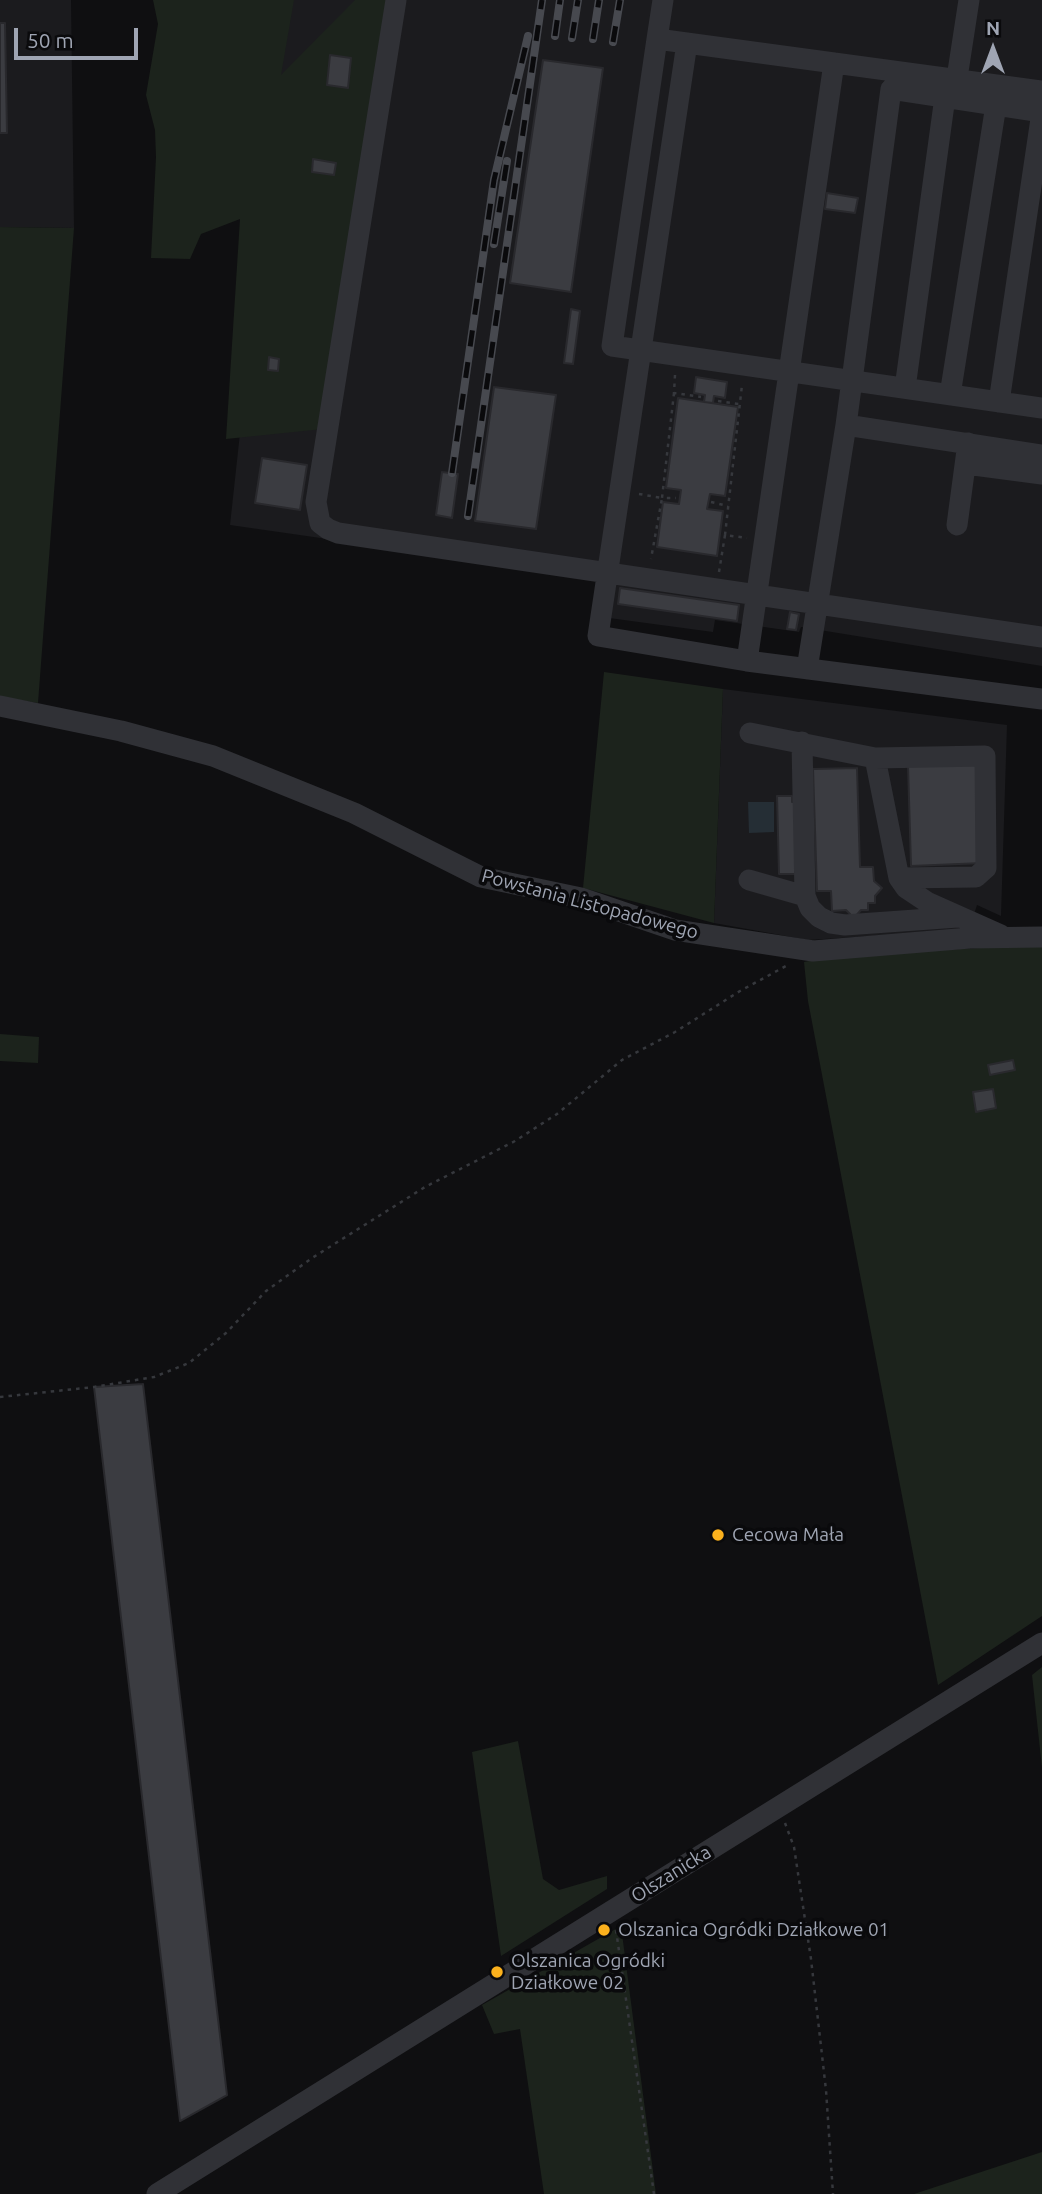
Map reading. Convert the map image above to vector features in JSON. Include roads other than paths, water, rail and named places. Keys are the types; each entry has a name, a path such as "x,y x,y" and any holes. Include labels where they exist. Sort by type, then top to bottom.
{"street":[{"path":"396,0 316,502 320,523 338,533 1042,637"},
{"path":"663,0 612,346 1042,408"},
{"path":"957,78 969,0"},
{"path":"657,39 1042,91"},
{"path":"687,43 598,636 747,661 1042,699"},
{"path":"747,661 834,63"},
{"path":"807,669 853,381 891,89 1042,112 999,402"},
{"path":"905,388 945,97"},
{"path":"950,395 996,105"},
{"path":"846,425 1042,474"},
{"path":"967,454 1042,454"},
{"path":"957,525 967,454"},
{"name":"Powstania Listopadowego","path":"0,706 121,731 213,756 354,813 481,877 581,898 675,930 813,951 1005,937 1042,937"},
{"path":"750,733 875,758 985,756 986,868 976,877 899,878"},
{"path":"802,742 805,896 810,908 831,923 845,925 961,917"},
{"path":"875,758 899,878 916,896 1005,937"},
{"path":"749,880 805,896"},
{"name":"Olszanicka","path":"157,2194 1042,1643"}],"railway":[{"path":"468,516 542,0"},
{"path":"555,36 560,0"},
{"path":"572,38 578,0"},
{"path":"593,39 599,0"},
{"path":"613,42 620,0"},
{"path":"452,473 494,180 528,36"},
{"path":"494,244 507,161"}],"place":[{"name":"Cecowa Mała","path":"718,1535"},
{"name":"Olszanica Ogródki Działkowe 01","path":"604,1930"},
{"name":"Olszanica Ogródki Działkowe 02","path":"497,1972"}]}
